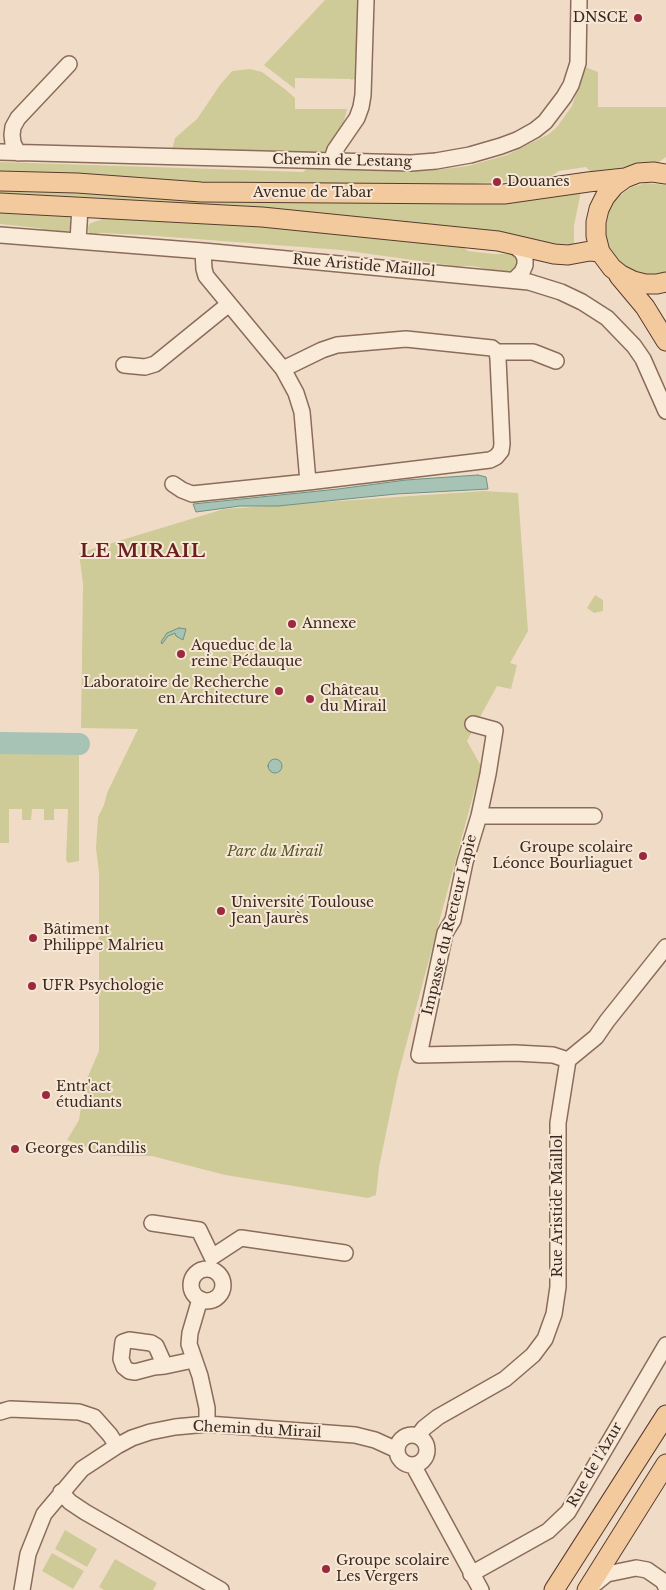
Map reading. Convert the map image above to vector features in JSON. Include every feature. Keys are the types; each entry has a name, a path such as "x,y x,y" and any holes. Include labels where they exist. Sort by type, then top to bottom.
{"main road":[{"name":"Avenue de Tabar","path":"0,181 77,183 201,192 275,194 504,194 625,178 638,173 653,172 666,174"},
{"path":"625,178 609,192 598,209 596,236 600,252 645,307 666,341"},
{"name":"Avenue de Tabar","path":"0,203 262,217 512,244 554,254 568,255 590,251 600,252"},
{"path":"612,268 633,281 645,284 666,282"},
{"path":"554,1590 666,1415"},
{"path":"587,1590 666,1464"}],"street":[{"path":"331,161 335,150 357,118 361,107 366,0"},
{"name":"Chemin de Lestang","path":"0,152 411,162 436,161 470,155 517,140 535,130 545,122 564,97 576,71 579,50 579,0"},
{"path":"18,153 12,143 13,127 18,118 69,64"},
{"path":"78,240 80,207"},
{"name":"Rue Aristide Maillol","path":"0,235 203,251 529,282 561,292 582,302 607,318 634,346 643,359 666,411"},
{"path":"512,244 522,252 525,258 522,272 514,280"},
{"path":"203,251 206,276 283,370 300,402 308,482"},
{"path":"124,365 145,367 155,364 229,304"},
{"path":"283,370 322,350 337,345 406,339 482,346 492,348 497,352 533,352 556,361"},
{"path":"173,484 192,494 490,460 501,451 502,444 497,352"},
{"name":"Impasse du Recteur Lapie","path":"473,724 495,730 488,774 479,816 465,862 453,920 445,933 419,1055 515,1053 553,1055 568,1060"},
{"path":"479,816 594,816"},
{"path":"568,1060 596,1037 666,947"},
{"name":"Rue Aristide Maillol","path":"418,1436 424,1428 438,1417 505,1379 533,1355 545,1338 554,1314 558,1287 558,1123 560,1100 568,1060"},
{"path":"152,1223 200,1230 212,1263 222,1279 223,1287 222,1292 215,1299 206,1301 193,1293 191,1288 194,1275 212,1263 241,1238 345,1253"},
{"path":"200,1299 190,1333 189,1344 208,1408 208,1424"},
{"name":"Rue de l'Azur","path":"471,1574 548,1531 568,1512 666,1344"},
{"path":"165,1366 194,1360"},
{"path":"0,1412 10,1409 79,1412 94,1417 117,1446"},
{"name":"Chemin du Mirail","path":"22,1590 28,1554 44,1514 82,1469 132,1438 175,1427 208,1424 355,1435 375,1440 397,1450"},
{"path":"413,1435 418,1436 425,1443 427,1453 422,1461 413,1465 407,1464 398,1456 397,1450 400,1441 413,1435"},
{"path":"413,1465 481,1590"},
{"path":"61,1492 70,1502 85,1512 220,1590"},
{"path":"587,1590 607,1574 636,1568 647,1570 663,1581 666,1587"}],"green space":[{"path":"325,0 358,0 357,78 351,80 295,78 295,89 264,65"},
{"path":"585,67 598,72 598,107 666,107 666,157 656,164 593,174 586,167 559,171 547,179 482,183 455,187 250,185 0,176 0,162 303,172 309,167 406,171 468,166 507,155 549,134 557,127 572,106"},
{"path":"250,69 262,72 295,98 295,109 347,109 343,125 325,151 318,153 172,150 175,138 197,119 232,71"},
{"path":"646,183 666,185 666,274 661,275 638,274 619,263 610,251 605,237 605,222 614,201 632,187"},
{"path":"0,188 452,203 522,201 581,191 574,226 574,246 0,196"},
{"path":"0,210 63,213 69,217 72,224 69,231 57,233 38,228 0,224"},
{"path":"120,217 239,224 460,245 468,251 494,254 506,254 510,249 520,259 515,271 508,273 472,266 456,266 341,250 143,235 100,233 89,235 89,224 105,218"},
{"name":"Parc du Mirail","path":"483,491 518,493 528,631 510,663 517,665 511,689 497,686 467,741 481,766 398,1075 379,1167 376,1195 368,1198 225,1175 152,1156 111,1156 67,1140 79,1120 85,1083 99,1051 99,873 96,848 98,817 107,793 138,729 81,728 83,584 79,553 224,509"},
{"path":"595,595 603,600 603,611 594,613 587,608"},
{"path":"0,733 79,734 79,861 68,863 66,860 68,809 54,809 54,820 44,820 44,809 32,809 31,820 22,820 22,809 9,809 9,843 0,843"},
{"path":"65,1530 97,1549 87,1567 55,1549"},
{"path":"52,1553 84,1571 73,1589 42,1571"},
{"path":"115,1559 157,1583 153,1590 104,1590 99,1587"}],"shaded area":[{"path":"478,475 486,477 488,489 396,494 278,506 240,506 196,512 193,504 406,480"},
{"path":"179,628 186,629 183,640 176,636 175,633 168,636 162,644 161,642 167,633"},
{"path":"275,759 280,761 282,766 280,771 275,773 270,771 268,766 270,761"}],"waterway":[{"path":"0,743 79,744"}],"place":[{"name":"DNSCE","path":"638,18"},
{"name":"Douanes","path":"497,182"},
{"name":"Annexe","path":"292,624"},
{"name":"Aqueduc de la reine Pédauque","path":"181,654"},
{"name":"Laboratoire de Recherche en Architecture","path":"279,691"},
{"name":"Château du Mirail","path":"310,699"},
{"name":"Groupe scolaire Léonce Bourliaguet","path":"643,856"},
{"name":"Université Toulouse Jean Jaurès","path":"221,911"},
{"name":"Bâtiment Philippe Malrieu","path":"33,938"},
{"name":"UFR Psychologie","path":"32,986"},
{"name":"Entr'act étudiants","path":"46,1095"},
{"name":"Georges Candilis","path":"15,1149"},
{"name":"Groupe scolaire Les Vergers","path":"326,1569"}],"district":[{"name":"LE MIRAIL","path":"143,552"}]}
